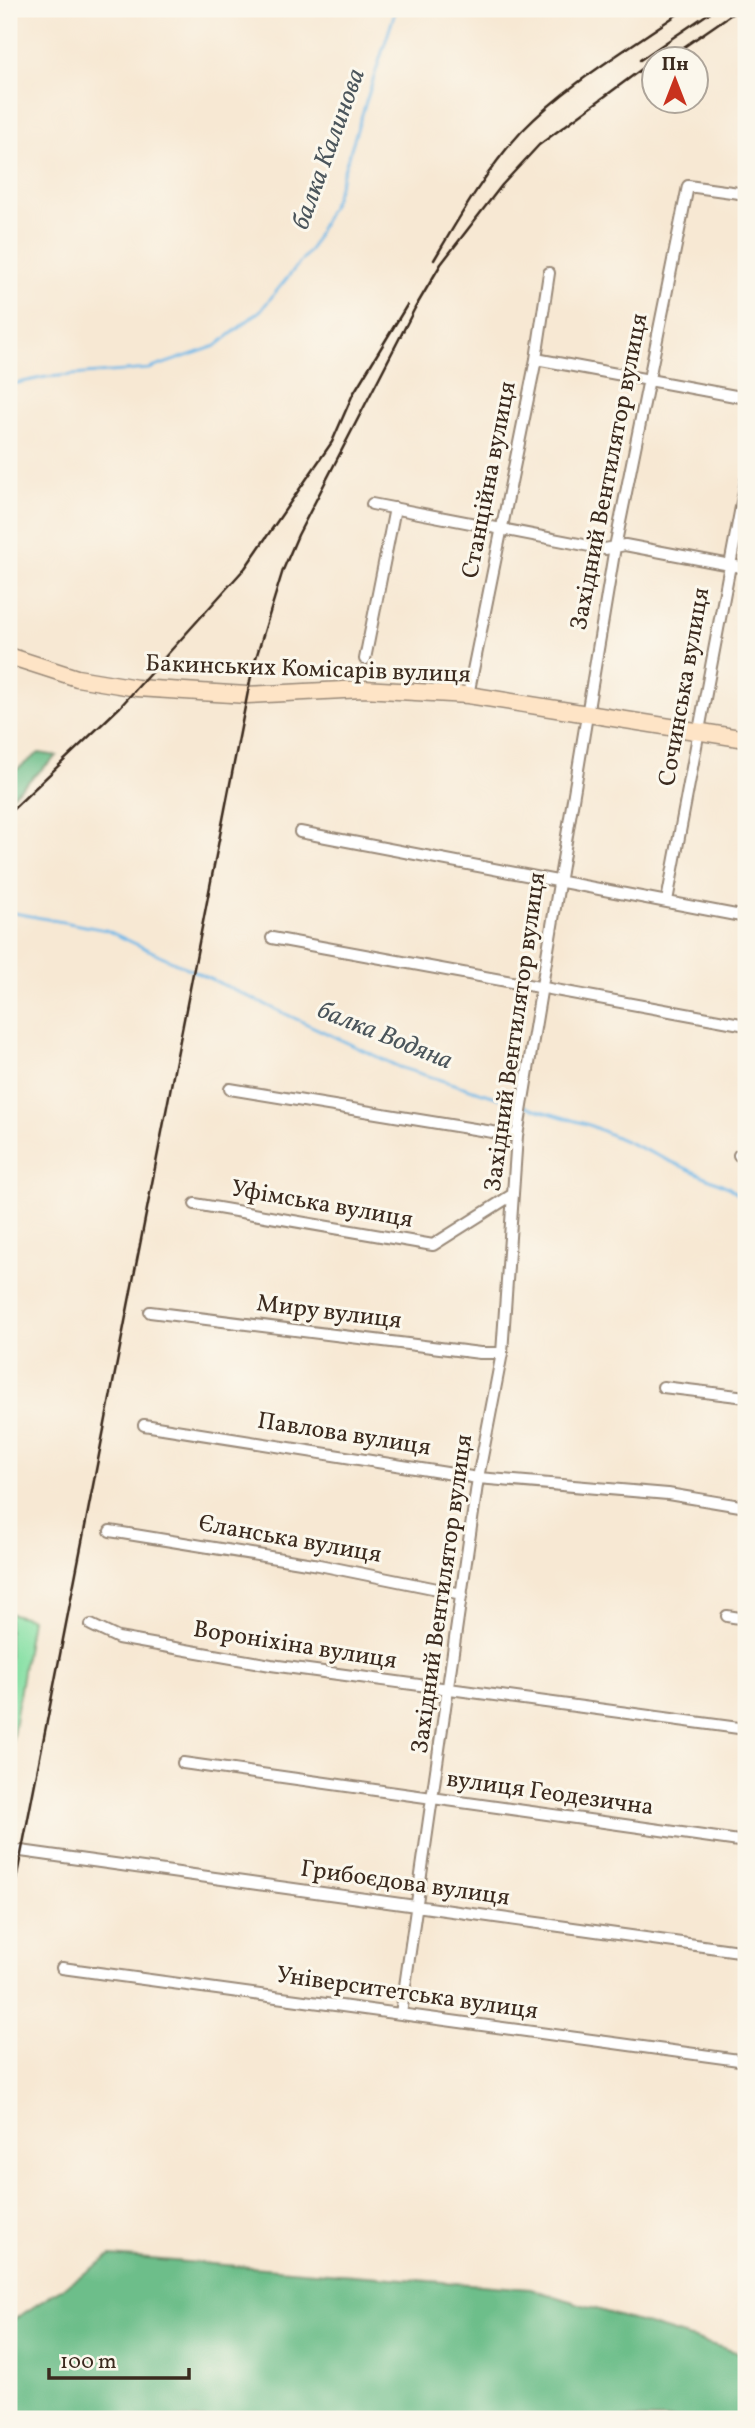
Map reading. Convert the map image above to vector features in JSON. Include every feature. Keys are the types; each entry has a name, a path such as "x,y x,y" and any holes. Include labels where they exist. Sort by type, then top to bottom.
{"street":[{"name":"Західний Вентилятор вулиця","path":"401,2014 435,1799 478,1478 502,1353 517,1136 615,547 688,186 746,194"},
{"name":"Станційна вулиця","path":"468,695 536,359 549,273"},
{"path":"536,359 746,398"},
{"name":"Сочинська вулиця","path":"667,901 746,480"},
{"path":"372,505 605,549 625,545 746,568"},
{"path":"365,659 395,508"},
{"name":"Бакинських Комісарів вулиця","path":"9,656 77,678 137,688 247,695 363,689 468,695 746,739"},
{"path":"300,832 746,917"},
{"path":"272,938 746,1025"},
{"path":"230,1089 517,1136"},
{"name":"Уфімська вулиця","path":"195,1204 433,1245 512,1195"},
{"name":"Миру вулиця","path":"150,1312 467,1352 502,1353"},
{"path":"663,1387 746,1398"},
{"name":"Павлова вулиця","path":"144,1425 478,1478 668,1494 746,1507"},
{"name":"Єланська вулиця","path":"110,1531 319,1565 462,1594"},
{"path":"727,1616 746,1619"},
{"name":"Вороніхіна вулиця","path":"91,1625 118,1638 449,1690 746,1730"},
{"name":"вулиця Геодезична","path":"183,1763 746,1842"},
{"name":"Грибоєдова вулиця","path":"9,1855 21,1851 746,1952"},
{"name":"Університетська вулиця","path":"62,1968 746,2061"}],"green space":[{"path":"39,753 57,756 9,798 9,775"},
{"path":"9,1613 31,1619 9,1760"},
{"path":"111,2256 531,2289 746,2355 746,2419 9,2419 9,2323"}],"waterway":[{"name":"балка Калинова","path":"9,385 46,377 149,369 216,346 261,310 310,250 335,198 396,9"},
{"name":"балка Водяна","path":"9,912 106,930 399,1067 518,1104"},
{"name":"балка Водяна","path":"525,1106 589,1125 728,1187 746,1200"}],"railway":[{"path":"434,260 486,177 522,131 559,97 600,66 685,9"},
{"path":"661,46 715,9"},
{"path":"685,46 739,9"},
{"path":"9,1916 252,671 283,570 298,535 415,308 441,264 502,185 539,145 640,70"},
{"path":"9,813 120,707 245,568 332,442 353,394 407,305"}]}
